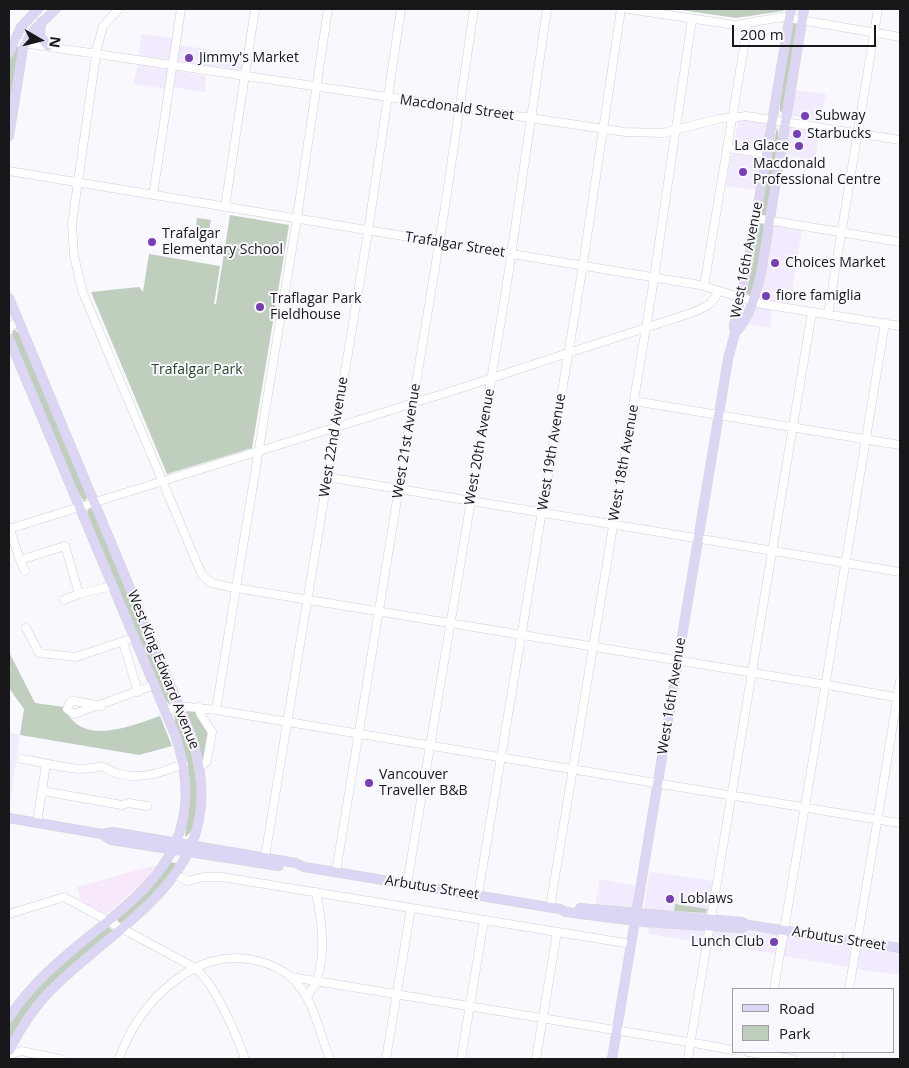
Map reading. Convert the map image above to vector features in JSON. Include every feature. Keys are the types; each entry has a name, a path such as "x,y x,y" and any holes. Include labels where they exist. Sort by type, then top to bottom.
{"main road":[{"path":"9,53 11,41 38,9"},
{"path":"9,136 20,59 26,43 42,22 56,9"},
{"name":"West 16th Avenue","path":"612,1059 728,359 735,334 734,325 741,298 791,9"},
{"name":"West 16th Avenue","path":"735,334 741,327 753,301 761,273 804,9"},
{"path":"42,22 40,36 48,46"},
{"name":"West King Edward Avenue","path":"9,298 17,322 192,737 199,768 199,812 188,850 175,875 154,902 53,989 35,1008 9,1051"},
{"name":"West King Edward Avenue","path":"9,339 166,711 184,764 186,785 183,822 173,847 158,874 146,888 42,977 9,1018"},
{"name":"Arbutus Street","path":"9,818 102,834 113,832 188,850 264,861 296,863 304,867 560,909 567,907 635,918 710,923 742,922 748,925 900,948"}],"street":[{"path":"120,9 103,26 97,54 78,183 72,241 78,278 205,578 211,583 236,588 899,697"},
{"path":"153,195 181,9"},
{"path":"225,207 255,9"},
{"path":"216,710 297,218 328,9"},
{"name":"West 22nd Avenue","path":"264,861 368,230 401,9"},
{"name":"West 21st Avenue","path":"336,872 440,243 474,9"},
{"name":"West 20th Avenue","path":"407,884 511,254 547,9"},
{"name":"West 19th Avenue","path":"478,895 583,266 621,9"},
{"path":"628,9 735,25 781,17 900,37"},
{"path":"828,314 878,9"},
{"name":"West 18th Avenue","path":"550,907 654,278 692,18"},
{"path":"704,286 748,23"},
{"name":"Macdonald Street","path":"11,41 639,134 676,130 733,116 771,118 900,140"},
{"path":"728,148 766,154"},
{"name":"Trafalgar Street","path":"9,171 704,286 753,301 812,312 900,324"},
{"path":"755,218 900,242"},
{"path":"25,571 9,529 413,404 702,309 716,298 718,291"},
{"path":"688,1059 812,312"},
{"path":"9,328 17,322"},
{"path":"774,988 885,323"},
{"path":"634,401 900,445"},
{"path":"327,477 900,572"},
{"path":"20,560 65,546 79,594"},
{"path":"64,600 79,594 112,586"},
{"path":"26,628 39,653 67,657 76,657 134,638"},
{"path":"123,642 138,692"},
{"path":"849,988 899,697 900,681"},
{"path":"102,706 154,685"},
{"path":"166,711 179,706 199,707 900,823"},
{"path":"199,707 200,713 212,732 207,761 199,768"},
{"path":"22,759 46,764 94,769 101,766 118,774 146,777 184,764"},
{"path":"37,823 46,764"},
{"path":"42,790 122,805 128,803 147,806"},
{"path":"175,875 188,881 203,877 222,876 631,944"},
{"path":"308,997 316,980 322,943 316,892"},
{"path":"9,914 64,897 194,968 208,985 223,1010 245,1059"},
{"path":"386,1059 411,908"},
{"path":"461,1059 484,920"},
{"path":"536,1059 556,932"},
{"path":"119,1059 134,1026 150,1004 175,980 194,968 221,958 239,958 267,963 291,977 308,997 330,1059"},
{"path":"291,977 732,1050"},
{"path":"16,1037 17,1046 22,1051"},
{"path":"9,1051 22,1051 60,1059"},
{"path":"763,1055 792,1059"}],"shaded area":[{"path":"141,34 173,38 170,59 139,56"},
{"path":"179,45 245,55 242,70 180,63 178,60"},
{"path":"138,65 167,69 166,89 133,84"},
{"path":"176,71 206,76 205,92 173,87"},
{"path":"794,90 826,94 820,122 791,115"},
{"path":"738,120 766,123 764,146 762,148 734,144"},
{"path":"790,126 819,131 815,160 784,155"},
{"path":"735,153 761,158 757,190 726,186 731,156"},
{"path":"774,225 802,229 790,303 767,302 758,297"},
{"path":"755,306 772,309 770,328 746,324"},
{"path":"9,733 20,735 9,811"},
{"path":"156,865 145,880 107,914 81,901 77,887"},
{"path":"649,873 714,881 708,917 644,911"},
{"path":"600,879 636,886 632,908 629,911 595,907"},
{"path":"648,925 704,930 704,943 649,934"},
{"path":"717,929 777,934 780,937 778,954 710,945 713,932"},
{"path":"788,936 851,946 849,967 783,956"},
{"path":"862,948 900,954 900,975 857,969 859,951"}],"green space":[{"path":"674,9 783,9 783,11 736,18"},
{"path":"793,23 797,24 782,112 780,111 780,99"},
{"path":"16,45 19,47 9,120 9,61"},
{"path":"777,127 779,138 767,216 763,216 760,215"},
{"name":"Trafalgar Park","path":"230,215 289,225 252,448 167,474 91,292 139,287 143,292 149,254 220,266 214,304 216,304"},
{"path":"197,218 211,220 208,235 195,233"},
{"path":"759,223 765,225 757,282 752,294 748,295 746,292"},
{"path":"14,329 29,352 47,401 83,485 87,497 85,502 75,489 16,348 12,334"},
{"path":"90,507 97,518 173,703 169,704 161,694 90,524 87,512"},
{"path":"9,652 35,703 64,707 72,720 82,727 94,731 107,731 135,725 160,716 172,746 139,755 20,735 24,709 9,688"},
{"path":"188,710 195,710 209,729 206,758 202,763 186,715"},
{"path":"177,711 187,738 196,777 197,814 193,828 185,837 190,780 176,730 174,712"},
{"path":"168,862 176,863 174,869 138,913 121,924 118,922 118,917 147,893"},
{"path":"675,904 707,909 706,913 674,911"},
{"path":"107,926 116,932 57,982 9,1043 9,1023 24,1000 52,972"}],"place":[{"name":"Jimmy's Market","path":"189,58"},
{"name":"Subway","path":"805,116"},
{"name":"Starbucks","path":"797,134"},
{"name":"La Glace","path":"799,146"},
{"name":"Macdonald Professional Centre","path":"743,172"},
{"name":"Trafalgar Elementary School","path":"152,242"},
{"name":"Choices Market","path":"775,263"},
{"name":"fiore famiglia","path":"766,296"},
{"name":"Traflagar Park Fieldhouse","path":"260,307"},
{"name":"Vancouver Traveller B&B","path":"369,783"},
{"name":"Loblaws","path":"670,899"},
{"name":"Lunch Club","path":"774,942"}]}
